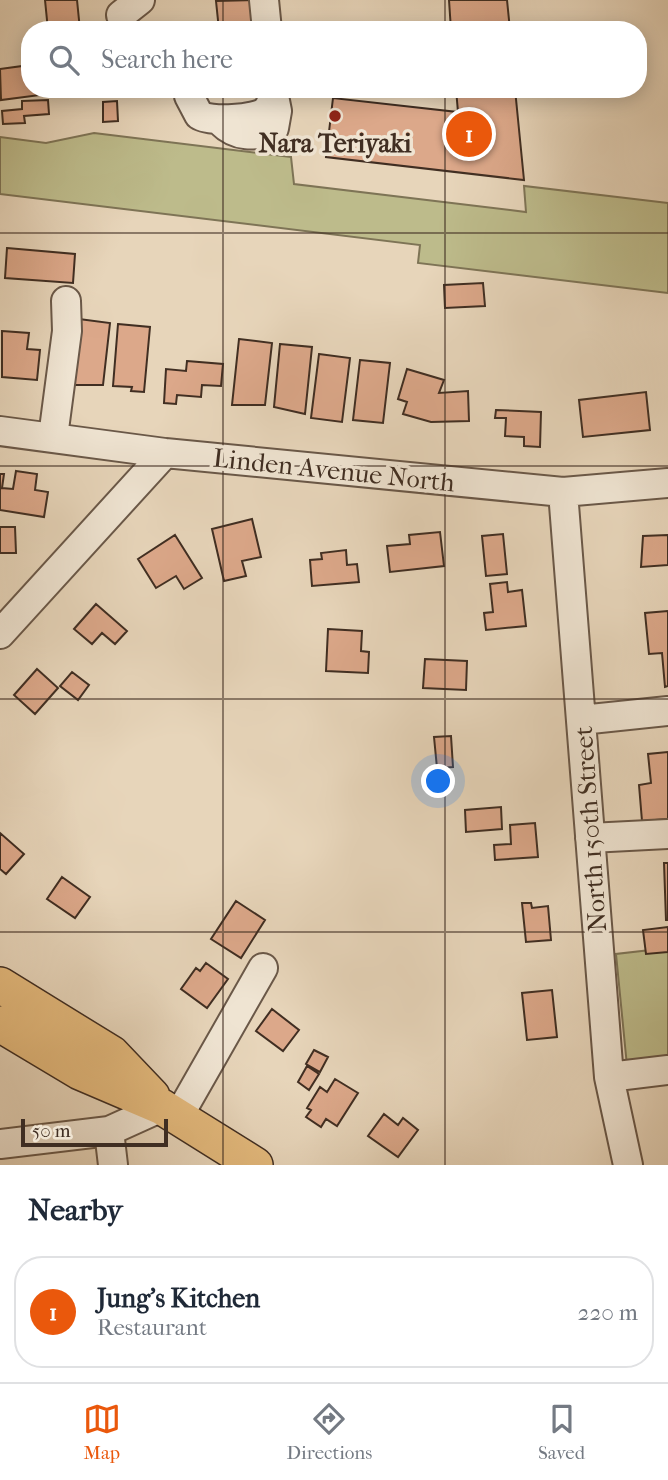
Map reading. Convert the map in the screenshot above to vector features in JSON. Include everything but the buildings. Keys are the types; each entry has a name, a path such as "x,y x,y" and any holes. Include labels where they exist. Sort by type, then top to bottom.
{"main road":[{"path":"0,985 112,1054 170,1112"},
{"path":"0,1024 80,1072 170,1112 255,1165"}],"street":[{"path":"264,0 266,21"},
{"path":"190,98 199,115 205,119 219,120 261,114 271,103 272,98"},
{"path":"53,437 67,331 66,301"},
{"name":"Linden Avenue North","path":"0,431 165,453 563,492 668,483"},
{"path":"0,634 165,453"},
{"name":"North 150th Street","path":"563,492 609,1077 628,1165"},
{"path":"581,720 668,711"},
{"path":"590,838 668,834"},
{"path":"0,1144 110,1131 170,1112 263,968"},
{"path":"609,1077 668,1070"},
{"path":"110,1131 113,1165"}],"shaded area":[{"path":"94,133 291,157 294,184 526,212 524,186 668,203 668,293 418,263 420,245 0,194 0,137 46,143"},
{"path":"668,948 668,1061 627,1066 616,954"}],"place":[{"name":"Nara Teriyaki","path":"335,116"},
{"name":"Jung's Kitchen","path":"469,134"}]}
